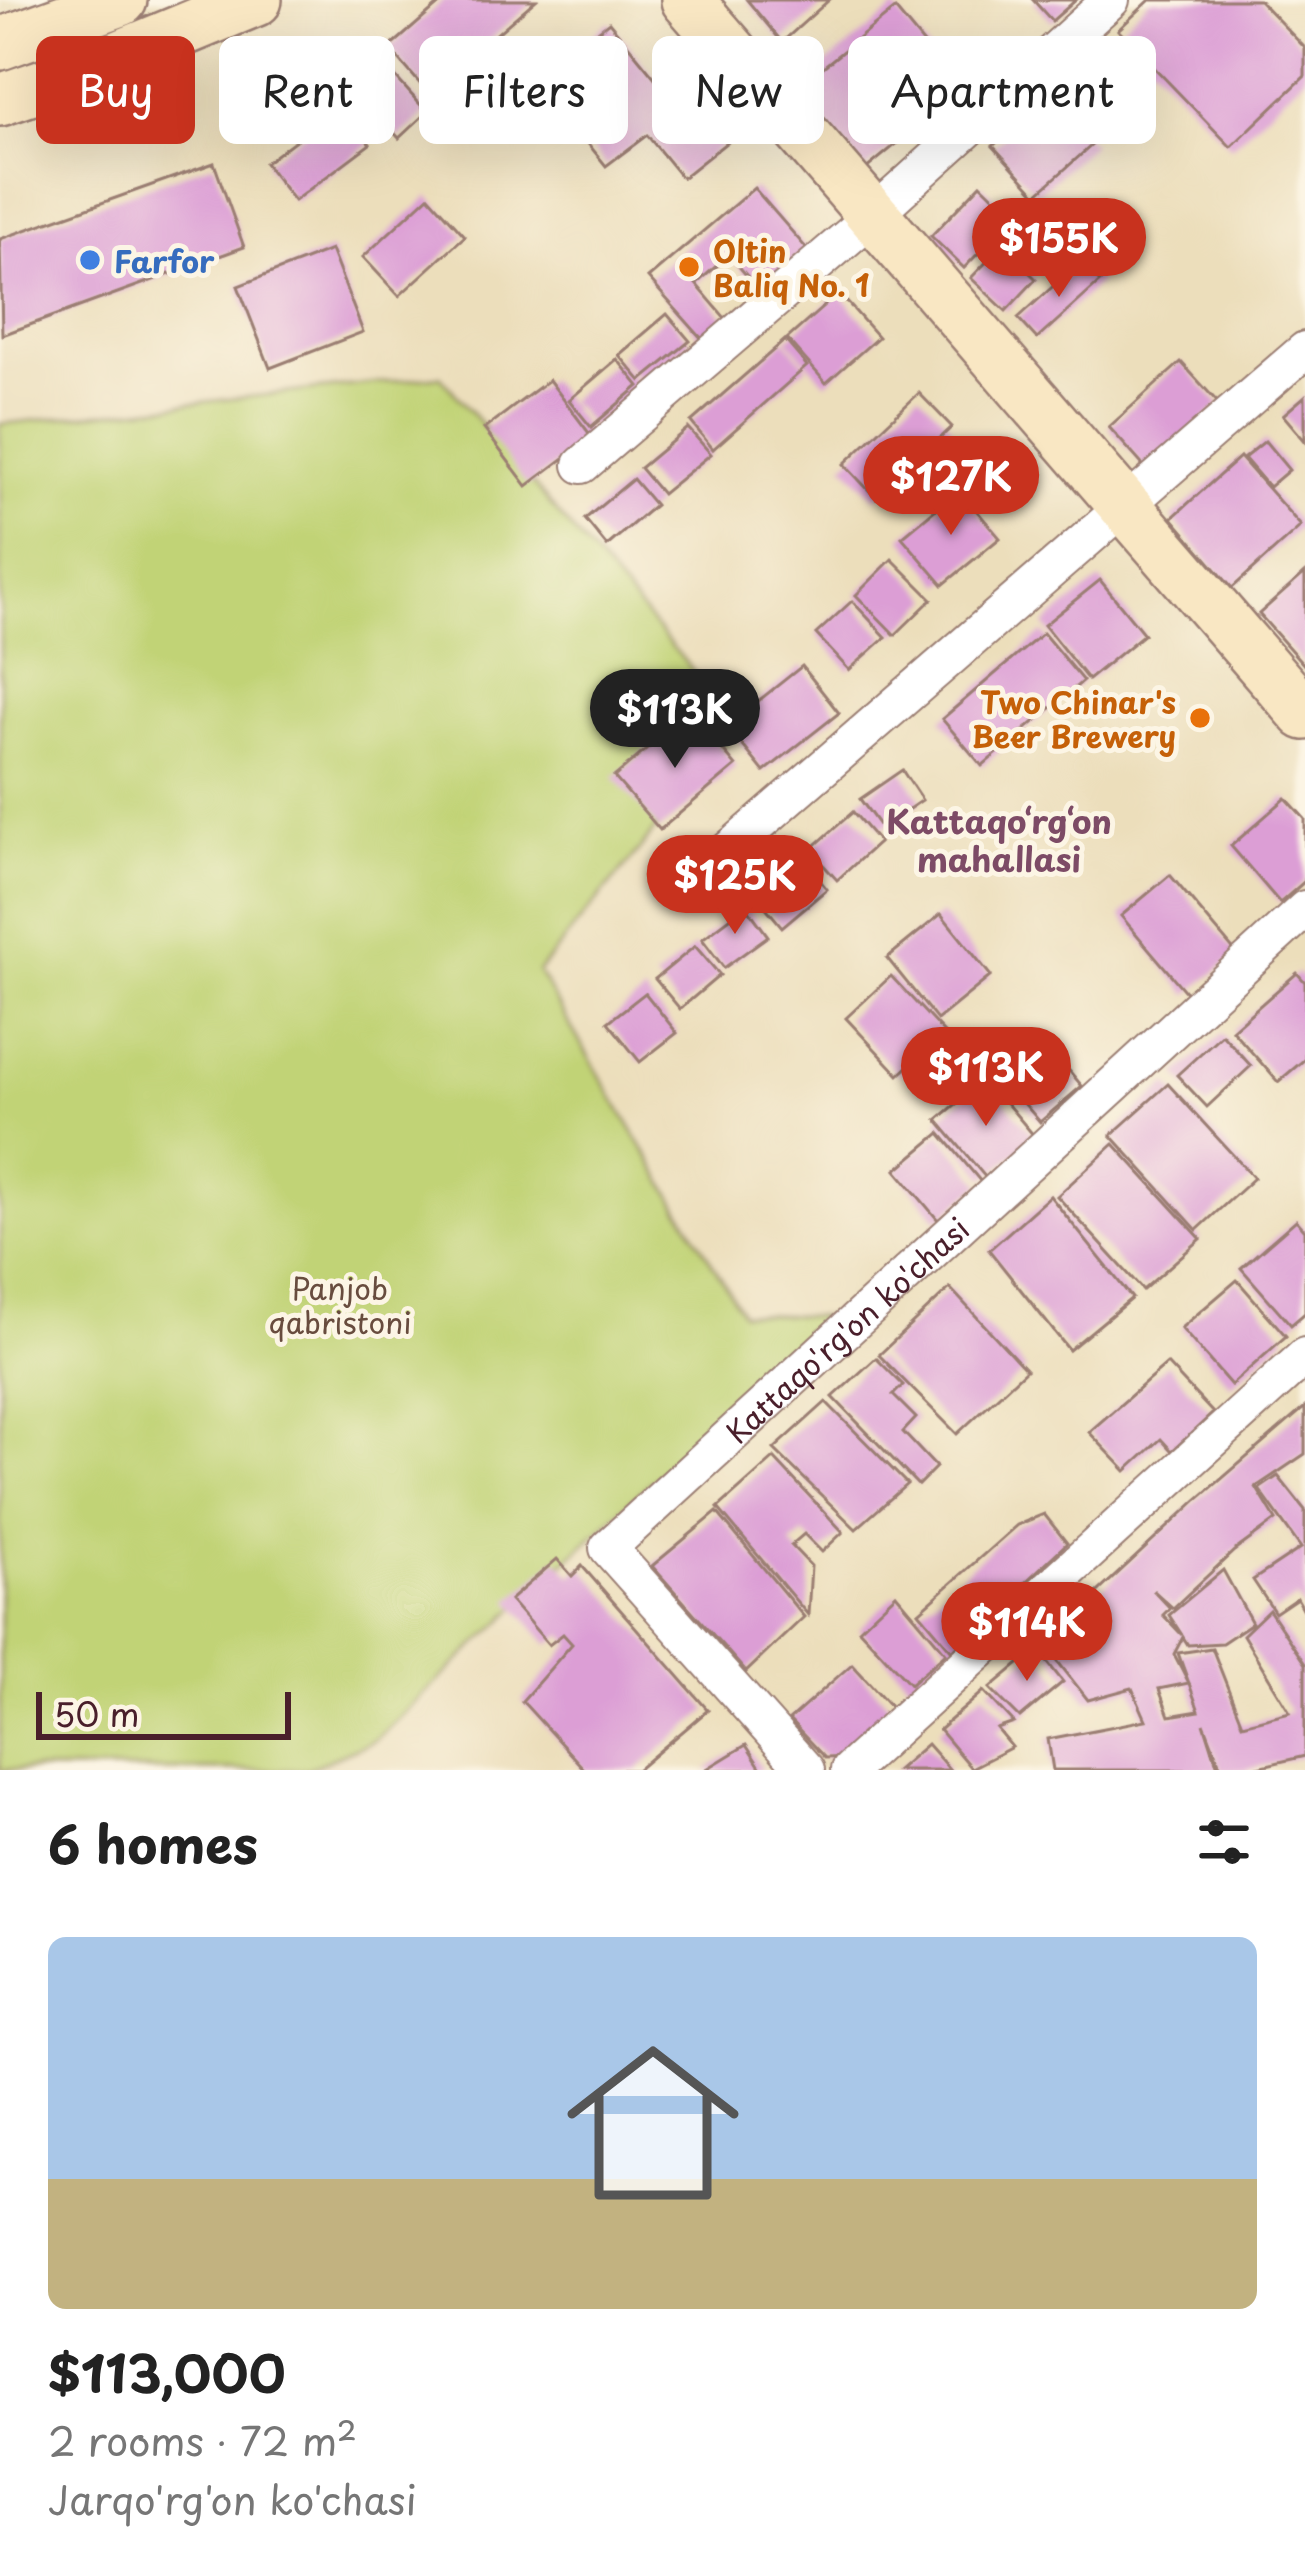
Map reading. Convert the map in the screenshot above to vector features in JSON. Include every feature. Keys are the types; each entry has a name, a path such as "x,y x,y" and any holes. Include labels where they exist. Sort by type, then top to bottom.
{"street":[{"path":"0,44 121,0"},
{"path":"0,100 256,0"},
{"path":"687,0 1305,714"},
{"path":"582,466 875,213 1111,0"},
{"path":"696,878 1305,350"},
{"name":"Kattaqo'rg'on ko'chasi","path":"806,1770 608,1548 1305,909"},
{"path":"848,1770 1305,1356"}],"green space":[{"name":"Panjob qabristoni","path":"440,376 741,727 538,972 742,1313 827,1317 375,1740 305,1770 0,1770 0,424"}],"building":[{"path":"444,0 536,0 494,36 419,36 419,83 395,55 395,43"},
{"path":"747,0 829,0 789,36 777,36"},
{"path":"1033,0 1076,0 1052,21"},
{"path":"1150,0 1259,0 1305,48 1305,76 1231,147 1156,69 1156,36 1124,36 1118,30"},
{"path":"895,9 917,36 862,36"},
{"path":"609,22 621,36 591,36"},
{"path":"628,45 652,74 652,141 647,135 606,166 588,144 628,144"},
{"path":"848,47 848,144 897,144 865,170 824,121 824,66"},
{"path":"395,77 419,103 419,119 399,138 395,134"},
{"path":"290,144 370,144 294,201 265,163"},
{"path":"654,144 725,144 682,178"},
{"path":"995,144 1093,144 1037,194"},
{"path":"214,163 244,247 2,335 0,239"},
{"path":"981,184 1014,216 964,268 931,236"},
{"name":"Oltin Baliq No. 1","path":"754,188 807,249 759,290 729,255 696,284 726,319 703,340 648,278"},
{"path":"429,196 465,236 399,296 363,257"},
{"path":"1002,246 1036,279 1006,311 971,278"},
{"path":"331,250 363,332 270,368 238,286"},
{"path":"1081,261 1100,282 1037,339 1018,318"},
{"path":"839,293 878,337 826,383 787,339"},
{"path":"667,314 690,341 641,381 619,355"},
{"path":"785,340 807,366 713,449 691,422"},
{"path":"617,359 639,386 591,427 569,400"},
{"path":"1181,362 1220,405 1147,470 1109,427"},
{"path":"549,380 592,437 527,486 484,429"},
{"path":"919,393 952,427 876,498 844,464"},
{"path":"1305,396 1305,441 1283,415"},
{"path":"688,428 711,454 662,494 640,468"},
{"path":"1265,441 1289,470 1269,487 1244,458"},
{"path":"1240,457 1301,526 1232,588 1172,518"},
{"path":"633,479 655,505 607,546 585,519"},
{"path":"959,490 1000,538 943,585 902,537"},
{"path":"892,559 932,599 895,635 856,595"},
{"path":"1305,573 1305,666 1259,614"},
{"path":"1100,580 1144,634 1088,680 1044,625"},
{"path":"852,601 886,637 849,670 816,634"},
{"path":"1043,633 1083,681 982,766 942,719"},
{"path":"802,666 839,713 764,772 727,726"},
{"path":"691,712 736,766 660,830 614,777"},
{"path":"902,770 922,800 881,828 860,799"},
{"path":"1286,798 1305,819 1305,881 1280,903 1231,846"},
{"path":"853,812 879,842 837,880 810,850"},
{"path":"799,855 827,889 782,927 753,892"},
{"path":"1170,875 1237,954 1188,995 1121,916"},
{"path":"746,906 768,936 724,968 702,939"},
{"path":"941,914 991,976 937,1020 887,958"},
{"path":"695,946 720,975 680,1009 655,979"},
{"path":"1297,973 1305,982 1305,1059 1278,1082 1232,1030"},
{"path":"891,976 944,1033 899,1075 846,1018"},
{"path":"645,993 677,1033 640,1062 608,1022"},
{"path":"1222,1034 1251,1066 1207,1107 1177,1075"},
{"path":"1051,1049 1082,1086 1040,1122 1009,1086"},
{"path":"986,1079 1035,1137 986,1178 937,1120"},
{"path":"1168,1084 1254,1178 1197,1230 1111,1135"},
{"path":"940,1133 982,1183 938,1220 896,1170"},
{"path":"1114,1144 1201,1239 1143,1290 1057,1196"},
{"path":"1050,1196 1132,1298 1069,1350 989,1250"},
{"path":"1296,1220 1305,1230 1305,1313 1291,1325 1241,1268"},
{"path":"1237,1280 1286,1336 1231,1385 1181,1328"},
{"path":"950,1288 1026,1370 957,1434 879,1355"},
{"path":"876,1358 903,1385 893,1395 916,1418 903,1432 936,1467 918,1485 833,1397"},
{"path":"1167,1364 1213,1413 1172,1451 1161,1439 1126,1471 1089,1432"},
{"path":"826,1402 907,1484 856,1529 774,1449"},
{"path":"1305,1407 1305,1454 1256,1487 1276,1520 1234,1551 1173,1608 1153,1590 1170,1608 1163,1615 1182,1635 1169,1615 1223,1570 1252,1623 1222,1643 1188,1645 1183,1637 1174,1654 1189,1682 1178,1653 1212,1648 1242,1724 1290,1712 1243,1635 1269,1610 1305,1664 1305,1756 1245,1770 1222,1770 1204,1723 1219,1770 1053,1770 1048,1739 1146,1720 1132,1688 1088,1700 1043,1643","holes":["1189,1683 1199,1711 1169,1716 1159,1689"]},
{"path":"774,1458 843,1532 822,1552 804,1534 791,1545 811,1566 808,1615 718,1508"},
{"path":"1278,1476 1305,1510 1305,1612 1297,1598 1275,1613 1253,1580 1301,1548 1259,1489"},
{"path":"717,1512 804,1617 746,1672 652,1566"},
{"path":"1044,1514 1067,1543 952,1651 919,1612 1017,1525"},
{"path":"557,1559 572,1576 582,1566 708,1710 637,1770 585,1770 522,1701 572,1644 563,1634 549,1645 510,1600"},
{"path":"896,1594 946,1653 910,1684 859,1629"},
{"path":"1037,1649 1063,1682 1020,1718 990,1688"},
{"path":"852,1664 894,1710 848,1757 825,1758 789,1720"},
{"path":"984,1691 1014,1723 997,1729 1012,1747 971,1768 939,1730"},
{"path":"927,1744 950,1770 897,1770"},
{"path":"746,1745 762,1770 705,1770"}],"place":[{"name":"Farfor","path":"90,260"},
{"name":"Oltin Baliq No. 1","path":"689,267"},
{"name":"Two Chinar's Beer Brewery","path":"1200,718"}],"district":[{"name":"Kattaqo‘rg‘on mahallasi","path":"999,839"}]}
